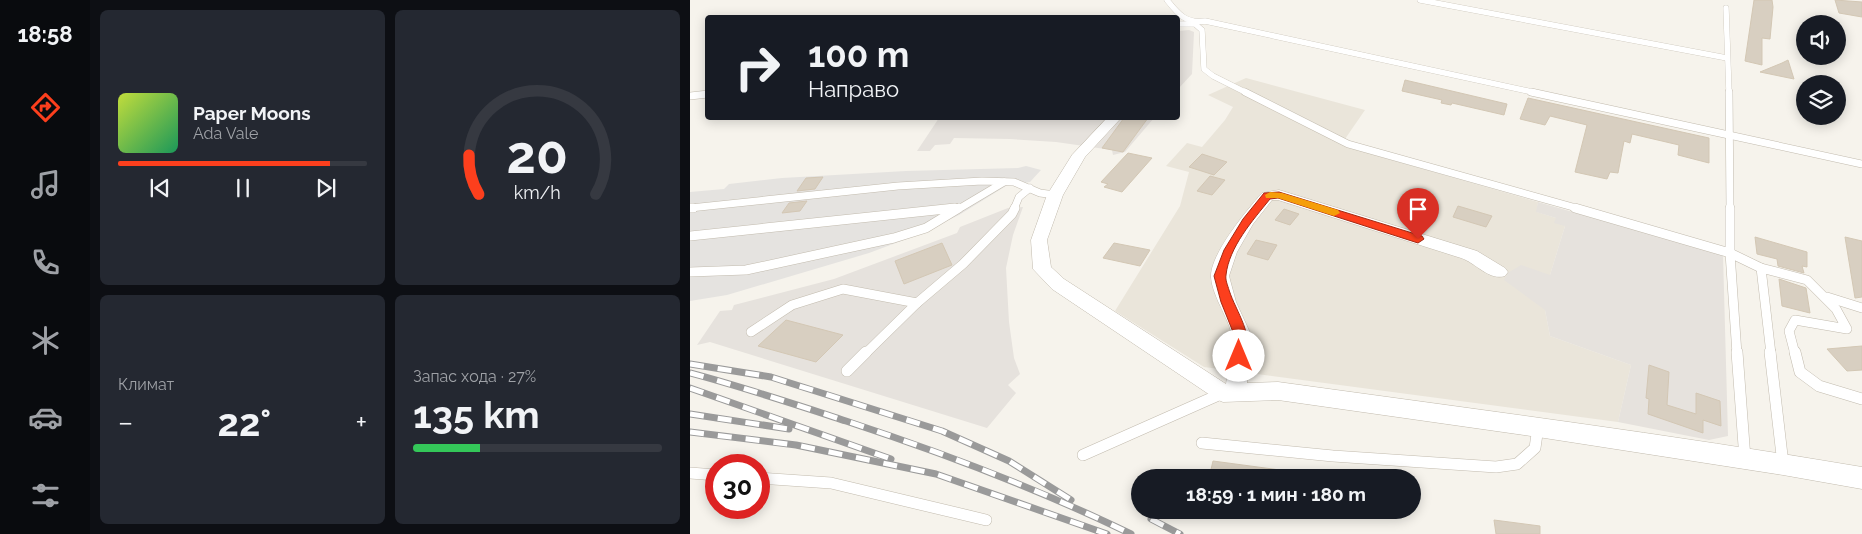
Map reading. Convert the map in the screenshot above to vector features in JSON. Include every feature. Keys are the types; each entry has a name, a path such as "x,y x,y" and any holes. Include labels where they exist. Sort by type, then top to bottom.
{"street":[{"path":"1112,120 1079,155 1056,195 1039,240 1042,269 1058,284 1229,393 1278,391 1538,427 1783,464 1862,478"},
{"path":"1229,393 1242,337 1227,302 1220,276 1228,252 1247,221 1267,196 1279,195 1471,255 1499,272"}],"lane":[{"path":"1168,0 1180,15"},
{"path":"1420,0 1727,58"},
{"path":"1726,8 1730,136 1730,253 1745,459"},
{"path":"1180,15 1202,30 1204,69 1213,76 1348,144 1730,253 1761,268 1807,280 1836,309 1847,329 1795,320 1789,331 1800,372 1819,386 1862,399"},
{"path":"1180,24 1195,24 1205,21 1862,164"},
{"path":"690,96 705,94"},
{"path":"690,208 898,186 982,180 1014,182 1040,193 1056,195"},
{"path":"690,272 746,270 846,246 894,238 926,228 1004,182"},
{"path":"847,371 917,303 963,264 1012,214 1019,197 1030,188"},
{"path":"690,236 962,206"},
{"path":"1761,268 1783,464"},
{"path":"752,332 792,305 843,289 917,303"},
{"path":"1824,296 1862,308"},
{"path":"1083,455 1229,393"},
{"path":"1202,443 1333,456 1496,468 1517,464 1535,448 1538,427"},
{"path":"690,473 705,474"},
{"path":"770,479 831,483 986,520"}],"shaded area":[{"path":"1189,30 1194,32 1192,74 1180,87 1180,31"},
{"path":"1246,78 1365,110 1345,139 1350,148 1538,202 1537,212 1556,218 1565,226 1550,275 1545,310 1550,336 1631,365 1618,422 1204,367 1115,311 1180,206 1189,172 1166,166 1187,143 1202,147 1225,120 1233,107 1208,95"},
{"path":"938,120 1152,120 1125,152 1113,155 1112,150 1056,142 1010,139 954,138 950,144 935,145 930,151 917,151"},
{"path":"1026,166 1041,170 1030,182 1006,186 959,215 917,235 869,253 727,295 690,301 690,192 724,189 729,184 782,178 906,171 1018,168"},
{"path":"1538,202 1723,255 1728,436 1709,440 1618,422 1631,365 1550,336 1545,310 1504,280 1508,273 1521,265 1550,275 1565,226 1554,223 1556,218 1536,212"},
{"path":"1023,207 1013,235 1006,268 1009,322 1014,358 1020,374 1008,385 1016,393 987,428 710,342 697,345 720,311 732,310 734,305 834,279 957,233 960,227 1008,208"}],"building":[{"path":"1754,0 1772,0 1773,7 1770,39 1762,38 1762,65 1745,61"},
{"path":"1835,0 1862,2 1862,17 1839,13"},
{"path":"1788,60 1794,79 1760,72 1782,63"},
{"path":"1405,80 1507,104 1504,115 1452,103 1451,105 1441,103 1442,100 1402,91"},
{"path":"1528,98 1709,138 1709,163 1678,155 1679,145 1632,134 1630,143 1624,141 1618,173 1610,172 1607,179 1575,172 1587,125 1550,116 1545,125 1520,119"},
{"path":"1123,120 1147,120 1123,152 1102,148"},
{"path":"1128,153 1152,158 1122,192 1104,187 1108,184 1101,182"},
{"path":"1202,154 1227,162 1214,175 1189,167"},
{"path":"1210,176 1225,180 1212,195 1197,191"},
{"path":"823,177 815,189 797,191 806,178"},
{"path":"807,201 800,211 782,213 789,203"},
{"path":"1458,206 1492,216 1486,227 1453,217"},
{"path":"1284,209 1299,214 1290,225 1275,220"},
{"path":"1755,237 1807,252 1807,267 1802,266 1804,273 1778,266 1777,259 1757,254"},
{"path":"1845,237 1862,241 1862,297 1855,298"},
{"path":"1256,240 1277,245 1268,260 1247,254"},
{"path":"942,243 952,265 904,284 895,261"},
{"path":"1114,243 1150,250 1140,266 1103,258"},
{"path":"1779,279 1806,288 1810,313 1782,306"},
{"path":"786,320 843,335 816,362 758,346"},
{"path":"1862,346 1862,370 1847,371 1827,349"},
{"path":"1649,365 1669,372 1667,405 1696,414 1696,393 1720,401 1721,426 1703,420 1703,433 1648,414 1649,399 1646,398"},
{"path":"1213,461 1273,469 1211,469"},
{"path":"1494,520 1540,526 1540,534 1496,534"}],"railway":[{"path":"690,364 771,377 942,431 1009,461 1071,500"},
{"path":"690,373 807,408 955,459 1026,487 1131,534"},
{"path":"690,388 891,459"},
{"path":"690,414 789,429"},
{"path":"690,432 796,445 936,474 1107,534"},
{"path":"1151,519 1180,534"}],"slow traffic":[{"path":"1270,195 1279,195 1334,213"}],"route":[{"path":"1239,356 1242,337 1227,302 1220,276 1228,252 1247,221 1267,196 1279,195 1418,239"}]}
